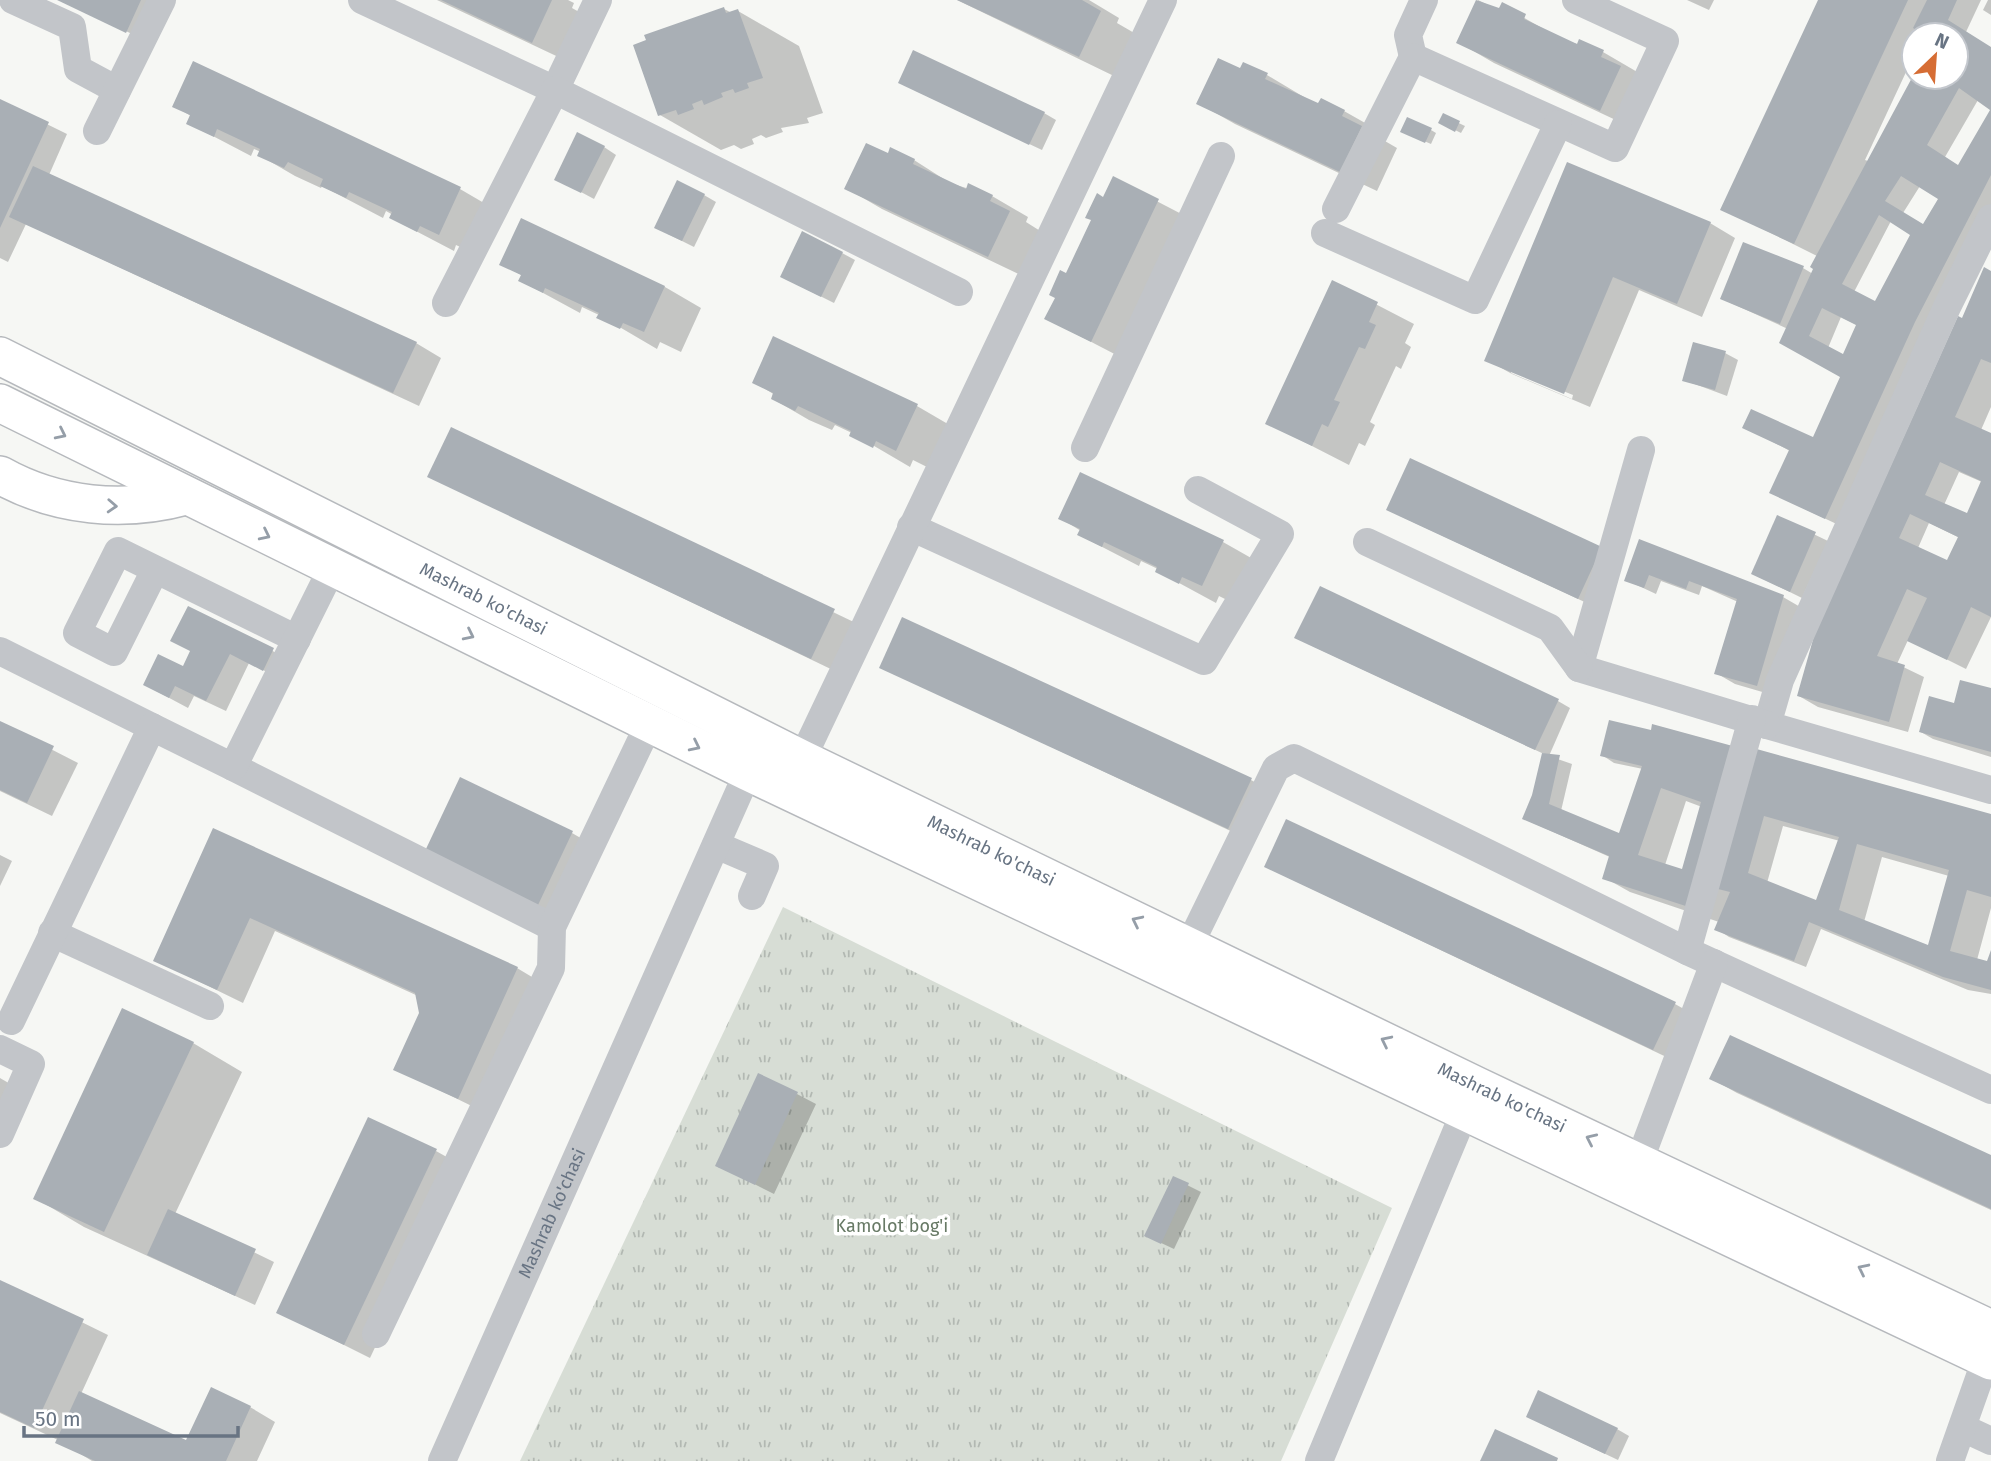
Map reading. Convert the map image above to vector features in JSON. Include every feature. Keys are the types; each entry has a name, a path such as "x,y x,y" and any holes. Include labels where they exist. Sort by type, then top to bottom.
{"main road":[{"name":"Mashrab ko'chasi","path":"0,355 803,759 1639,1162 1989,1350"},
{"name":"Mashrab ko'chasi","path":"0,403 748,772 1465,1111 1897,1301"},
{"path":"0,475 27,491 112,507 158,504 186,496"}],"street":[{"path":"13,0 72,27 78,69 117,90"},
{"path":"97,131 162,0"},
{"path":"362,0 555,90 959,292"},
{"path":"446,303 598,0"},
{"path":"803,759 1163,0"},
{"path":"1424,0 1408,35 1413,57 1331,221 1475,300 1558,124"},
{"path":"1413,57 1615,148 1665,41 1576,0"},
{"path":"1085,448 1221,156"},
{"path":"1687,951 1760,722 1947,307 1991,218"},
{"path":"1579,668 1641,450"},
{"path":"911,527 1204,661 1280,534 1198,490"},
{"path":"1367,542 1550,628 1579,668 1991,790"},
{"path":"233,768 332,568"},
{"path":"155,570 297,639"},
{"path":"0,651 552,927"},
{"path":"376,1334 551,968 552,927 649,724"},
{"path":"11,1021 152,727"},
{"path":"1189,946 1276,768 1294,758 1687,951 1991,1090"},
{"name":"Mashrab ko'chasi","path":"442,1461 748,772"},
{"path":"716,845 765,866 752,896"},
{"path":"52,933 210,1006"},
{"path":"1639,1162 1714,963"},
{"path":"0,1049 31,1064 0,1134"},
{"path":"1319,1461 1465,1111"},
{"path":"1950,1461 1989,1350"},
{"path":"1963,1428 1991,1441"}],"green space":[{"name":"Kamolot bog'i","path":"783,907 1392,1208 1281,1461 520,1461"}],"building":[{"path":"57,0 141,0 126,33"},
{"path":"441,0 552,0 532,43"},
{"path":"957,0 1082,0 1101,11 1079,57"},
{"path":"1476,0 1499,8 1502,2 1526,14 1524,19 1577,44 1579,39 1604,50 1601,57 1621,66 1600,111 1456,43"},
{"path":"1818,0 1908,0 1794,244 1720,210"},
{"path":"1927,0 1957,0 1948,20 1916,21"},
{"path":"724,7 726,13 738,9 763,78 747,83 749,88 735,93 733,89 721,93 723,97 704,105 702,100 692,104 694,109 678,115 676,110 658,116 633,45 646,40 644,35"},
{"path":"1970,34 1991,47 1991,175 1915,322 1825,519 1769,493 1789,450 1742,428 1751,409 1813,437 1840,377 1779,343 1813,269 1810,267 1905,91 1957,91 1927,145 1958,165 1990,110 1963,91 1970,91","holes":["1901,176 1938,199 1923,224 1885,201","1879,215 1910,235 1875,301 1842,284","1822,308 1856,325 1843,354 1809,336"]},
{"path":"913,50 1045,112 1029,145 898,83"},
{"path":"1218,58 1240,68 1243,62 1268,73 1265,79 1318,103 1321,98 1345,110 1342,116 1362,126 1340,172 1196,104"},
{"path":"193,61 461,187 439,235 420,226 417,232 389,218 392,212 349,192 346,198 320,186 323,179 288,162 284,168 257,156 260,149 217,129 214,137 186,124 190,115 172,107"},
{"path":"0,99 49,122 0,228"},
{"path":"1443,113 1460,121 1455,132 1438,123"},
{"path":"1407,117 1432,128 1425,143 1400,132"},
{"path":"577,132 605,146 581,193 554,180"},
{"path":"866,143 888,153 890,147 915,159 913,164 966,189 968,183 993,195 990,201 1010,211 988,257 844,189"},
{"path":"1567,162 1711,222 1677,304 1613,277 1564,394 1484,361"},
{"path":"33,166 417,342 393,393 9,217"},
{"path":"1113,176 1159,199 1091,342 1044,319 1055,298 1049,295 1060,270 1066,273 1091,220 1085,218 1097,193 1103,197"},
{"path":"677,180 705,194 682,241 654,228"},
{"path":"521,218 665,286 644,332 623,323 620,329 596,318 599,313 545,288 543,293 518,281 521,275 499,265"},
{"path":"802,231 843,252 821,297 780,277"},
{"path":"1743,242 1804,266 1780,324 1720,299"},
{"path":"1984,267 1991,271 1991,363 1981,359 1955,417 1991,433 1991,617 1971,607 1947,660 1907,641 1927,598 1907,589 1877,656 1905,665 1889,722 1797,696 1814,636 1958,316 1962,318","holes":["1940,462 1981,481 1967,513 1925,495","1910,514 1958,537 1947,560 1899,538"]},
{"path":"1332,280 1378,302 1369,322 1376,325 1365,349 1359,347 1334,400 1340,402 1328,427 1322,424 1312,446 1265,424"},
{"path":"773,336 918,404 896,451 876,441 873,448 849,436 851,431 798,406 795,411 771,399 773,393 752,383"},
{"path":"1693,342 1726,351 1715,390 1682,381"},
{"path":"451,427 835,609 811,659 427,477"},
{"path":"1410,458 1602,547 1578,599 1386,510"},
{"path":"1080,472 1224,540 1202,586 1182,577 1179,584 1155,572 1157,567 1104,542 1102,547 1077,535 1080,529 1058,519"},
{"path":"1777,515 1816,532 1790,592 1751,574"},
{"path":"1639,539 1784,595 1757,686 1714,674 1737,599 1689,581 1686,589 1649,575 1644,588 1624,581"},
{"path":"1320,586 1559,699 1535,750 1294,638"},
{"path":"188,606 274,648 263,671 230,654 206,701 175,686 169,698 143,685 158,654 183,666 190,651 170,641"},
{"path":"902,617 1252,778 1228,829 879,668"},
{"path":"1960,680 1991,688 1991,752 1919,732 1929,696 1954,703"},
{"path":"1609,720 1651,730 1652,724 1740,748 1695,909 1602,879 1609,856 1522,819 1532,795 1542,753 1560,755 1549,804 1619,833 1642,766 1600,756","holes":["1661,788 1701,802 1682,869 1638,855"]},
{"path":"0,721 54,746 27,803 0,790"},
{"path":"1753,748 1991,814 1991,897 1967,890 1950,951 1987,961 1991,950 1991,990 1943,977 1809,922 1794,961 1714,930 1730,892 1714,888","holes":["1764,816 1839,837 1816,900 1748,873","1857,844 1949,870 1928,945 1839,910"]},
{"path":"460,777 573,831 538,905 425,851"},
{"path":"1286,819 1676,1002 1653,1050 1264,867"},
{"path":"213,828 518,967 458,1099 393,1070 419,1013 415,993 250,918 217,990 153,961"},
{"path":"122,1008 194,1042 104,1232 33,1199"},
{"path":"1730,1035 1991,1155 1991,1209 1709,1079"},
{"path":"758,1073 798,1092 755,1185 715,1166"},
{"path":"368,1117 437,1149 344,1345 276,1313"},
{"path":"1173,1176 1189,1183 1161,1244 1144,1236"},
{"path":"168,1209 256,1249 235,1296 147,1255"},
{"path":"0,1280 84,1319 34,1428 0,1412"},
{"path":"211,1387 251,1406 226,1461 95,1461 55,1443 79,1391 186,1440"},
{"path":"1538,1390 1618,1428 1605,1454 1526,1417"},
{"path":"1495,1429 1558,1458 1557,1461 1480,1461"}]}
